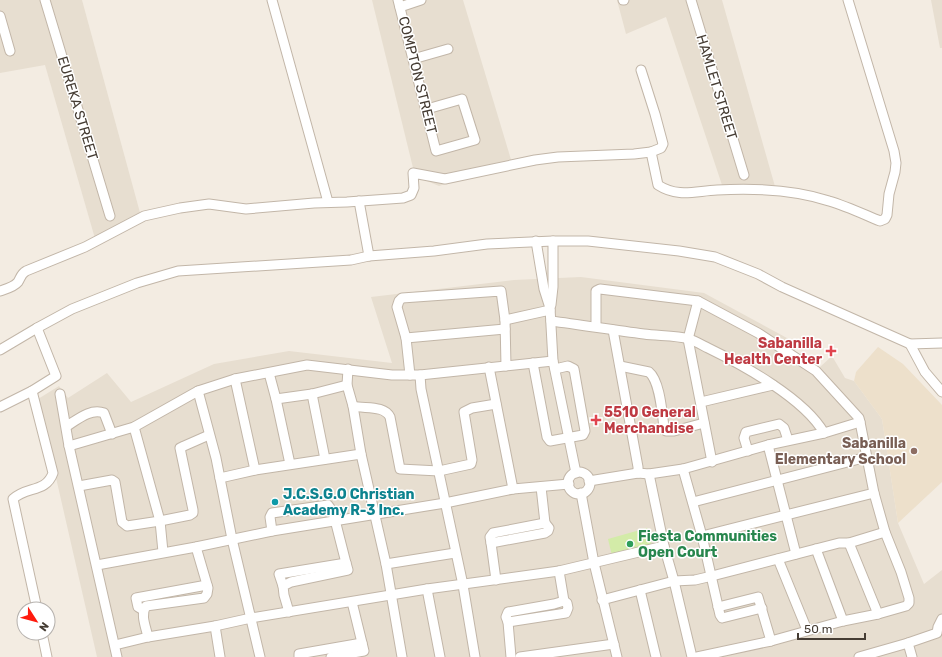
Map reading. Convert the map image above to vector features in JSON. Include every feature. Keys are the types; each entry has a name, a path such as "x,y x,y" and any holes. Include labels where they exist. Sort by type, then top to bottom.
{"street":[{"name":"EUREKA STREET","path":"45,0 110,216"},
{"path":"272,0 328,202"},
{"path":"399,4 421,0"},
{"name":"HAMLET STREET","path":"691,0 744,175"},
{"path":"651,152 658,185 667,191 677,193 759,189 792,192 828,200 880,221 885,219 887,215 889,194 895,172 896,163 894,151 848,0"},
{"name":"COMPTON STREET","path":"399,4 427,109 436,151 475,140 462,99 427,109"},
{"path":"0,16 10,51"},
{"path":"413,59 448,49"},
{"path":"0,291 8,289 16,284 21,274 26,271 85,247 144,216 180,208 209,204 246,209 328,202 403,198 411,195 414,188 413,173 445,179 535,160 566,156 651,152 661,148 662,144 655,114 641,70"},
{"path":"359,201 369,256"},
{"path":"536,241 544,289 550,309 554,365 576,473"},
{"path":"0,350 72,309 137,283 178,271 351,260 369,256 434,251 487,244 536,241 588,241 679,251 715,257 758,274 782,287 910,344 942,343"},
{"path":"550,309 553,287 553,241"},
{"path":"596,326 596,292 600,288 698,301 758,333 816,371 859,418 874,492 885,532 901,572 909,598 906,606 807,630 771,641 697,657"},
{"path":"475,657 463,585 455,553 439,471 421,389 415,375 397,307 398,303 402,298 501,291 505,325 506,366"},
{"path":"698,301 688,339 712,462"},
{"path":"406,338 505,325 550,309"},
{"path":"551,321 688,339 726,357 773,385 794,400 815,420 824,433"},
{"path":"0,407 32,391 56,376 37,328"},
{"path":"613,330 638,473"},
{"path":"910,344 924,372 942,392"},
{"path":"69,446 134,427 198,391 235,379 307,365 392,375 415,375 533,363 568,366 574,369 585,431 583,435 550,441 533,363"},
{"path":"620,366 649,372 652,374 657,388 666,431 674,431 704,423"},
{"path":"489,367 513,489"},
{"path":"348,369 348,385 361,454 386,564 390,595 402,657"},
{"path":"269,373 290,464"},
{"path":"235,379 255,470"},
{"path":"276,398 312,394 348,385"},
{"path":"701,402 773,385"},
{"path":"32,391 53,473 50,480 46,484 17,495 13,499 35,601"},
{"path":"198,391 220,478 232,539 260,657"},
{"path":"60,394 67,426 69,446 117,657"},
{"path":"312,394 325,459"},
{"path":"353,406 382,410 388,413 400,469 439,471 471,464 472,460 464,412 472,408 496,404"},
{"path":"67,426 92,411 98,410 104,413 112,434"},
{"path":"589,481 638,473 649,474 682,469 712,462 768,445 824,433 860,422"},
{"path":"748,451 744,438 746,432 779,424 784,428 788,440"},
{"path":"134,427 160,521 163,552"},
{"path":"79,486 112,480 115,482 122,522 127,526 160,521 193,513 180,448 209,434"},
{"path":"768,445 796,554"},
{"path":"220,478 290,464 361,454"},
{"path":"693,502 867,457"},
{"path":"682,469 702,536 720,615 722,618 762,608"},
{"path":"579,472 584,474 589,481 590,486 586,491 577,494 571,490 568,484 570,478 579,472"},
{"path":"649,474 664,546 692,657"},
{"path":"97,565 196,547 272,531 445,503 513,489 568,484"},
{"path":"496,580 490,537 493,533 545,523 541,487"},
{"path":"702,536 874,492"},
{"path":"581,493 602,600 617,657"},
{"path":"272,531 270,517 272,513 328,505 333,512 348,570 291,582 283,586 289,612"},
{"path":"602,600 674,581 695,580 712,576 839,543 849,543 885,532"},
{"path":"849,543 878,614"},
{"path":"115,645 148,637 215,626 251,618 427,589 559,571 664,546"},
{"path":"148,637 143,615 143,610 146,606 204,598 207,594 208,588 196,547"},
{"path":"816,549 843,622"},
{"path":"386,564 455,553"},
{"path":"778,559 807,630"},
{"path":"511,657 508,622 566,613 568,608 564,601 559,571"},
{"path":"427,589 440,657"},
{"path":"640,590 656,657"},
{"path":"718,607 744,602 758,597 771,641"},
{"path":"352,602 363,650"},
{"path":"859,657 876,654 908,643 939,636 938,627 942,619"},
{"path":"215,626 220,657"},
{"path":"44,641 47,657"},
{"path":"908,643 912,657"},
{"path":"520,657 545,655 614,644"},
{"path":"299,657 299,654 363,650"},
{"path":"331,657 363,650"}],"shaded area":[{"path":"0,0 82,0 142,220 96,242 45,65 0,73"},
{"path":"372,0 463,0 512,163 439,186 415,176"},
{"path":"617,0 722,0 776,190 724,191 666,17 626,34"},
{"path":"931,0 942,0 942,48 940,48"},
{"path":"581,277 704,293 798,344 794,353 818,367 820,367 832,356 845,378 854,381 882,419 898,523 924,584 942,570 942,657 97,657 38,399 59,386 68,398 107,373 131,402 214,364 289,351 392,363 371,297 514,280"},
{"name":"Sabanilla Elementary School","path":"878,347 903,364 942,405 942,482 898,523 882,419 854,381 856,372"}],"green space":[{"name":"Fiesta Communities Open Court","path":"647,528 653,549 613,560 608,539"}],"place":[{"name":"Sabanilla Health Center","path":"831,351"},
{"name":"5510 General Merchandise","path":"596,420"},
{"name":"Sabanilla Elementary School","path":"914,451"},
{"name":"J.C.S.G.O Christian Academy R-3 Inc.","path":"275,502"},
{"name":"Fiesta Communities Open Court","path":"630,544"}]}
